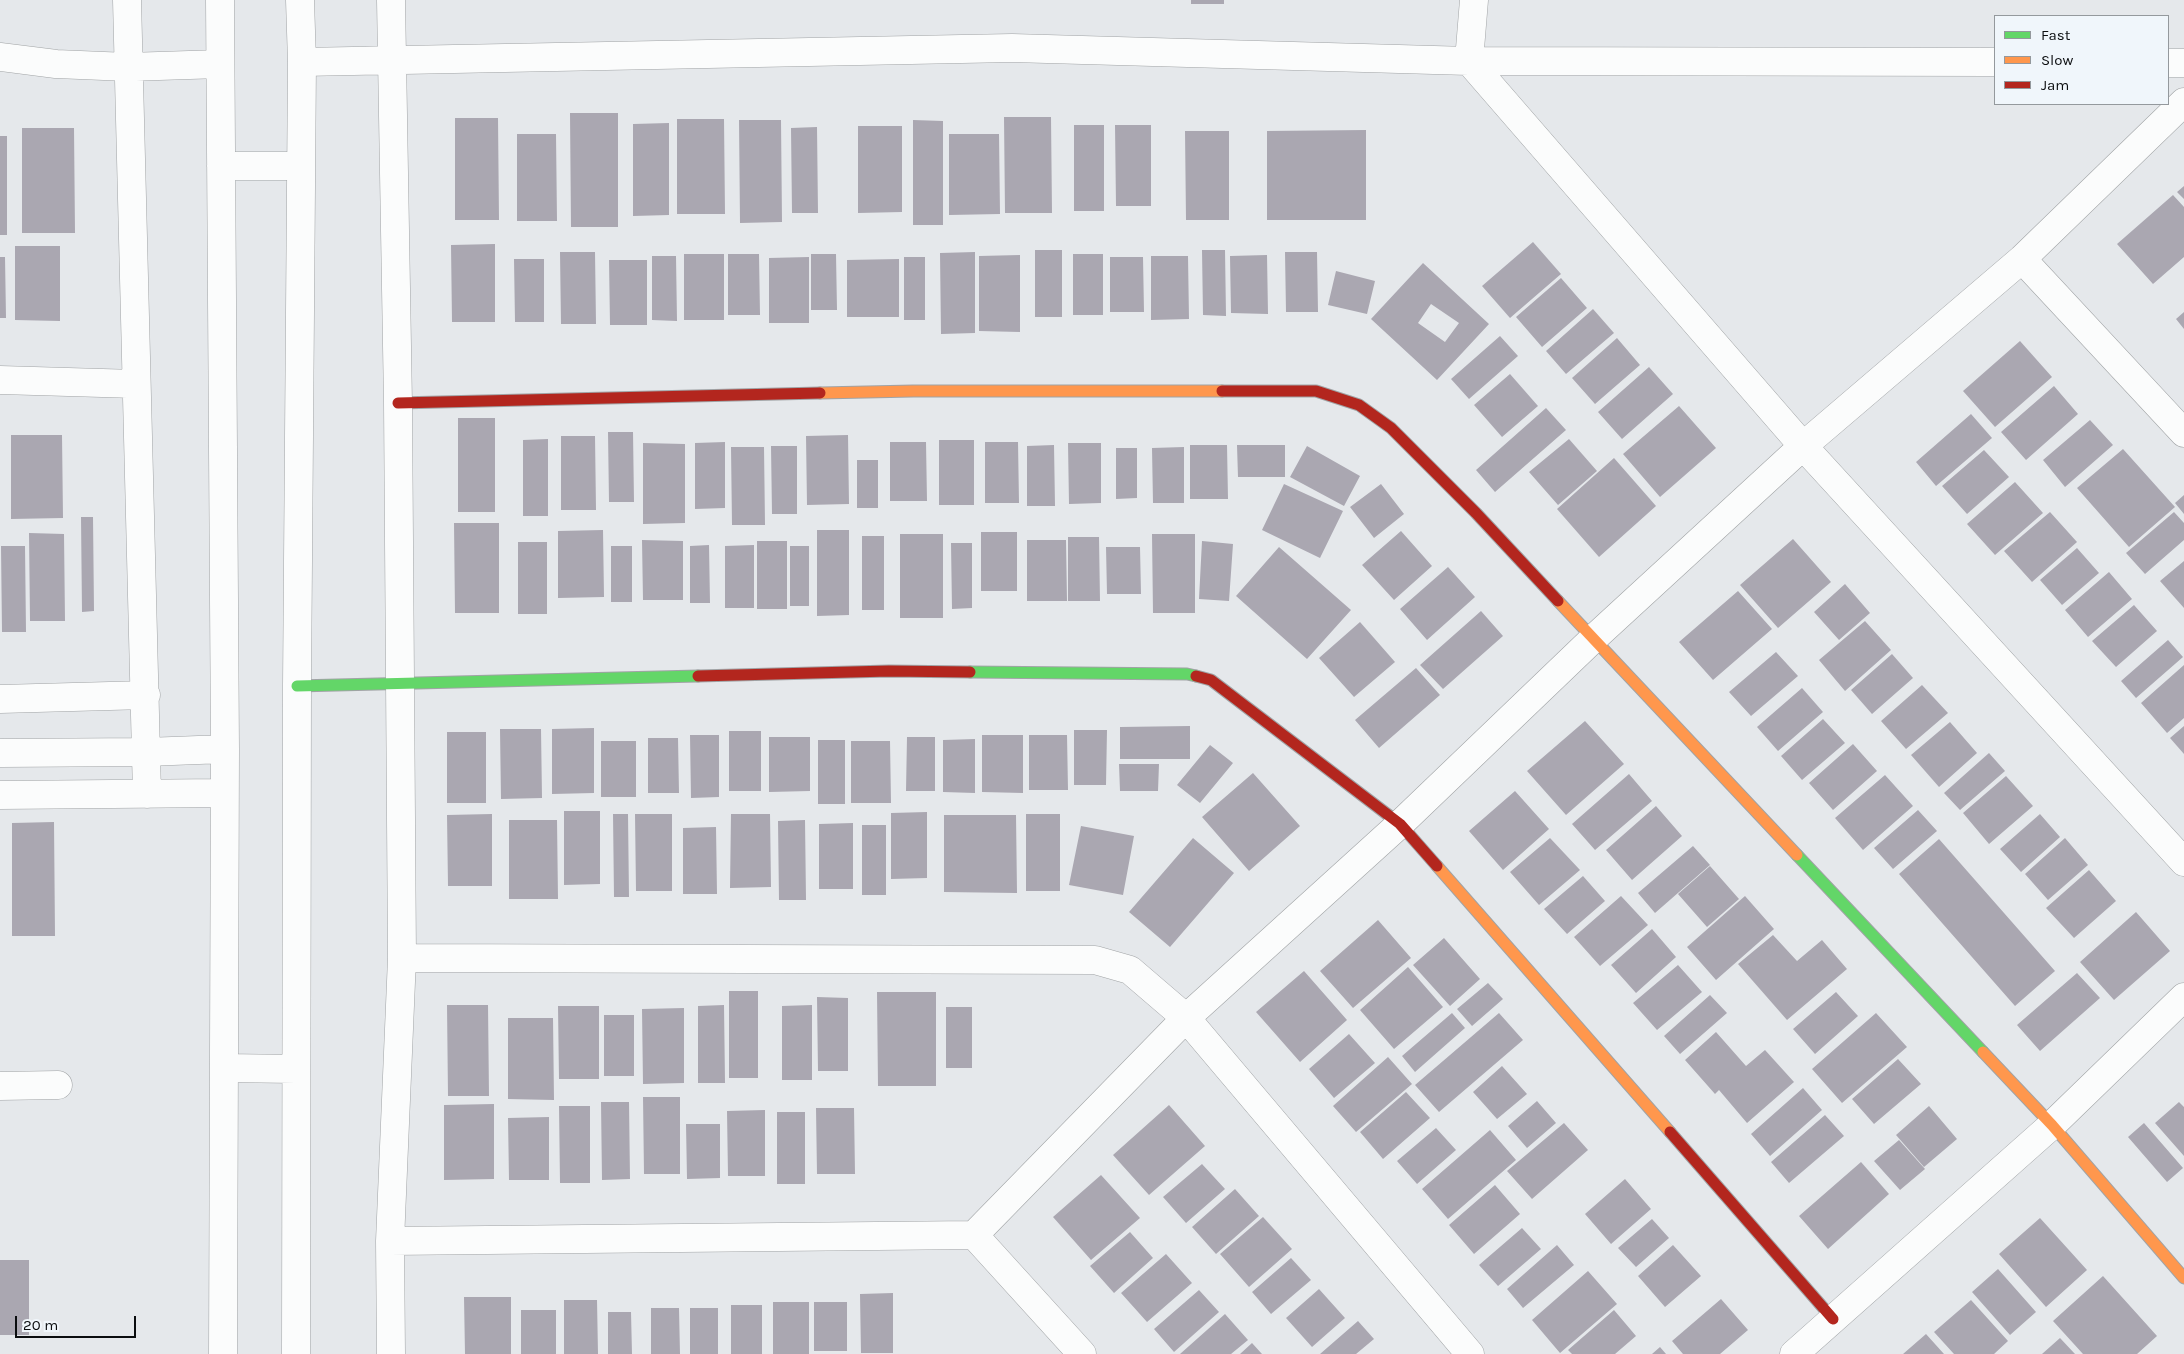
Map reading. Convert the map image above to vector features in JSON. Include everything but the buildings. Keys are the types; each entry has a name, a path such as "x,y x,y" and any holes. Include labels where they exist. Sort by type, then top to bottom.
{"street":[{"path":"127,0 147,794"},
{"path":"220,0 224,749 223,1354"},
{"path":"296,1354 297,686 302,62 300,0"},
{"path":"390,1354 390,1241 402,958 398,403 391,0"},
{"path":"1474,0 1469,61 1803,446 2184,862"},
{"path":"302,62 1012,48 1469,61 1994,62"},
{"path":"0,57 56,64 128,67 220,64"},
{"path":"2169,63 2184,63"},
{"path":"390,1241 974,1235 1186,1018 1400,824 1592,639 1803,446 2022,259 2184,102"},
{"path":"220,166 301,166"},
{"path":"2022,259 2184,433"},
{"path":"0,380 136,384"},
{"path":"398,403 912,391 1316,392 1359,405 1391,428 1476,513 1592,639 2052,1125 2184,1278"},
{"path":"297,686 889,671 1187,674 1211,680 1400,824 1833,1319"},
{"path":"0,699 146,695"},
{"path":"0,753 146,752 224,749"},
{"path":"0,794 224,793"},
{"path":"402,958 1094,960 1130,970 1186,1018 1470,1354"},
{"path":"1794,1354 2052,1125 2184,997"},
{"path":"224,1068 296,1069"},
{"path":"0,1086 58,1085"},
{"path":"974,1235 1082,1354"}],"traffic: fast":[{"path":"970,672 1187,674 1196,676"},
{"path":"297,686 698,676"},
{"path":"1797,855 1983,1052"}],"traffic: slow":[{"path":"820,393 913,391 1222,391"},
{"path":"1558,601 1797,855"},
{"path":"1437,866 1670,1132"},
{"path":"1983,1052 2052,1125 2184,1278"}],"traffic: jam":[{"path":"1222,391 1316,391 1359,405 1391,428 1476,513 1558,601"},
{"path":"398,403 820,393"},
{"path":"698,676 889,671 970,672"},
{"path":"1196,676 1211,680 1400,824 1437,866"},
{"path":"1670,1132 1833,1319"}]}
